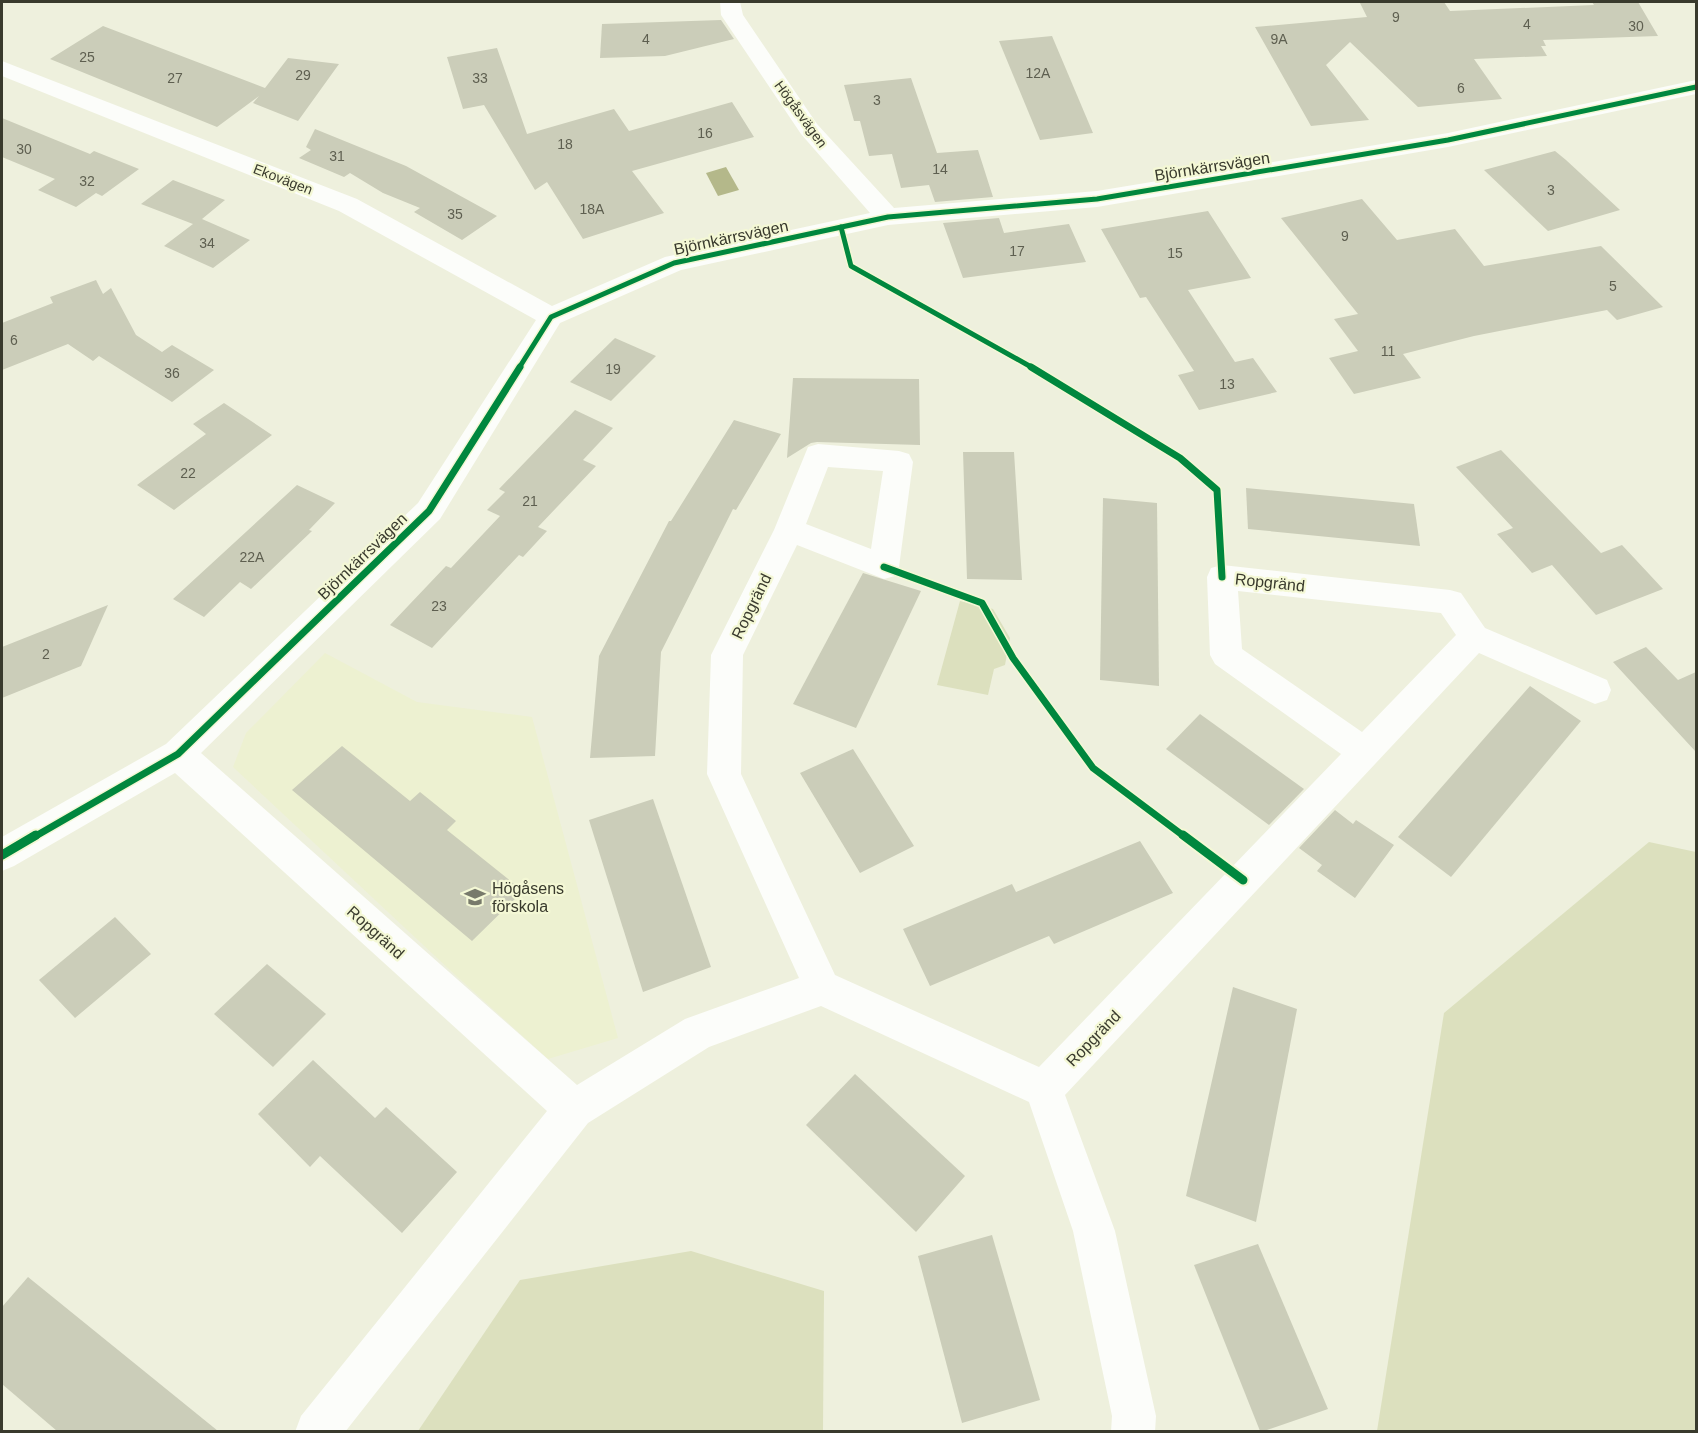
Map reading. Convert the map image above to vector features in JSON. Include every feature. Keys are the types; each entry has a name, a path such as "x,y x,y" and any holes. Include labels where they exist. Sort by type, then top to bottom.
{"street":[{"name":"Högåsvägen","path":"730,2 732,15 809,129 888,217"},
{"name":"Ekovägen","path":"2,68 348,205 551,317"},
{"name":"Björnkärrsvägen","path":"2,855 178,754 429,511 551,317 674,263 888,217 1097,199 1448,140 1696,87"},
{"name":"Ropgränd","path":"789,530 726,655 724,774 822,988"},
{"name":"Ropgränd","path":"1044,1089 1474,637 1450,602 1222,577 1226,656 1364,752"},
{"path":"1474,637 1595,690"},
{"name":"Ropgränd","path":"178,754 574,1109"},
{"path":"317,1431 574,1109 698,1032 822,988 1044,1089 1094,1231 1134,1416 1133,1431"}],"shaded area":[{"path":"726,167 739,190 718,196 706,173"},
{"path":"960,601 993,609 1010,638 1005,665 994,669 988,695 937,685"},
{"name":"Högåsens förskola","path":"325,653 417,702 532,717 618,1038 548,1059 233,767 246,733"},
{"path":"1649,842 1696,852 1696,1431 1377,1431 1444,1013"},
{"path":"691,1251 824,1291 823,1431 418,1431 520,1280"}],"building":[{"path":"1444,2 1450,11 1594,5 1592,2 1638,2 1658,36 1543,40 1546,46 1541,46 1547,56 1474,59 1502,99 1418,107 1350,42 1326,65 1369,120 1311,126 1255,27 1367,17 1360,3"},
{"path":"721,20 734,39 665,56 600,58 602,24"},
{"path":"103,26 265,88 288,58 339,64 298,121 253,103 259,96 217,127 50,59"},
{"path":"1052,36 1093,133 1040,140 999,41"},
{"path":"497,48 527,134 614,109 629,131 732,102 754,137 632,171 664,213 583,239 547,182 535,190 484,105 463,109 447,57"},
{"path":"911,78 937,153 978,150 993,197 935,202 929,185 901,188 892,154 869,156 860,121 854,121 844,85"},
{"path":"2,118 90,154 94,151 139,169 102,196 96,193 76,207 38,190 55,179 2,157"},
{"path":"315,129 406,166 497,216 462,240 414,212 420,208 383,193 350,173 344,177 299,158 311,150 306,147"},
{"path":"1555,151 1620,210 1548,231 1484,170"},
{"path":"173,180 225,200 202,219 250,240 213,268 164,246 193,224 141,204"},
{"path":"1362,199 1397,240 1455,229 1484,266 1601,246 1663,307 1617,320 1607,310 1474,336 1403,354 1421,378 1354,394 1329,358 1358,351 1334,319 1358,314 1281,218"},
{"path":"1208,211 1251,278 1188,290 1235,362 1253,358 1277,392 1199,410 1178,375 1194,371 1146,297 1140,298 1101,229"},
{"path":"999,218 1004,233 1069,224 1086,262 963,278 943,223"},
{"path":"96,280 103,294 111,288 136,335 162,352 172,345 214,370 172,402 99,356 93,361 68,344 2,370 2,323 53,303 50,297"},
{"path":"615,338 656,356 611,401 570,382"},
{"path":"793,378 919,379 920,445 817,442 811,443 787,458"},
{"path":"224,403 272,435 174,510 137,485 206,434 193,424"},
{"path":"575,410 613,428 583,460 596,466 538,527 547,531 523,557 519,555 432,648 390,625 446,566 451,568 500,516 487,510 505,492 499,489"},
{"path":"734,420 781,434 736,510 733,509 661,652 655,756 590,758 599,656 669,521"},
{"path":"1501,450 1601,553 1622,545 1663,589 1596,615 1552,565 1532,573 1497,534 1513,528 1456,467"},
{"path":"963,452 1014,452 1022,580 967,579"},
{"path":"297,485 335,503 309,530 312,531 251,589 240,582 204,617 173,599"},
{"path":"1246,488 1414,504 1420,546 1248,529"},
{"path":"1103,498 1157,503 1159,686 1100,680"},
{"path":"863,573 921,591 856,728 793,704"},
{"path":"108,605 81,666 2,698 2,647"},
{"path":"1646,647 1678,680 1696,672 1696,752 1613,662"},
{"path":"1530,686 1581,721 1451,877 1398,837"},
{"path":"1200,714 1304,789 1269,825 1166,749"},
{"path":"342,746 410,801 420,792 456,821 447,830 523,891 472,941 292,790"},
{"path":"853,749 914,846 860,873 800,773"},
{"path":"653,799 711,967 643,992 589,820"},
{"path":"1335,810 1353,824 1356,820 1394,845 1355,898 1317,871 1322,865 1299,848"},
{"path":"1140,841 1173,893 1054,944 1049,936 930,986 903,929 1012,884 1016,892"},
{"path":"115,917 151,954 75,1018 39,980"},
{"path":"267,964 326,1014 273,1067 214,1014"},
{"path":"1233,987 1297,1009 1256,1222 1186,1196"},
{"path":"313,1060 375,1118 386,1107 457,1172 402,1233 320,1156 310,1167 258,1114"},
{"path":"855,1074 965,1176 916,1232 806,1125"},
{"path":"992,1235 1040,1400 962,1423 918,1256"},
{"path":"1258,1244 1328,1409 1264,1431 1260,1431 1194,1265"},
{"path":"28,1277 218,1431 57,1431 2,1384 2,1307"}],"cycle path":[{"path":"2,855 178,754 429,511 551,317 674,263 888,217 1097,199 1448,140 1696,87"},
{"path":"841,227 851,266 1040,372 1180,458 1217,490 1222,577"},
{"path":"884,567 982,603 1013,658 1093,768 1243,880"}],"place":[{"name":"Högåsens förskola","path":"475,897"}]}
